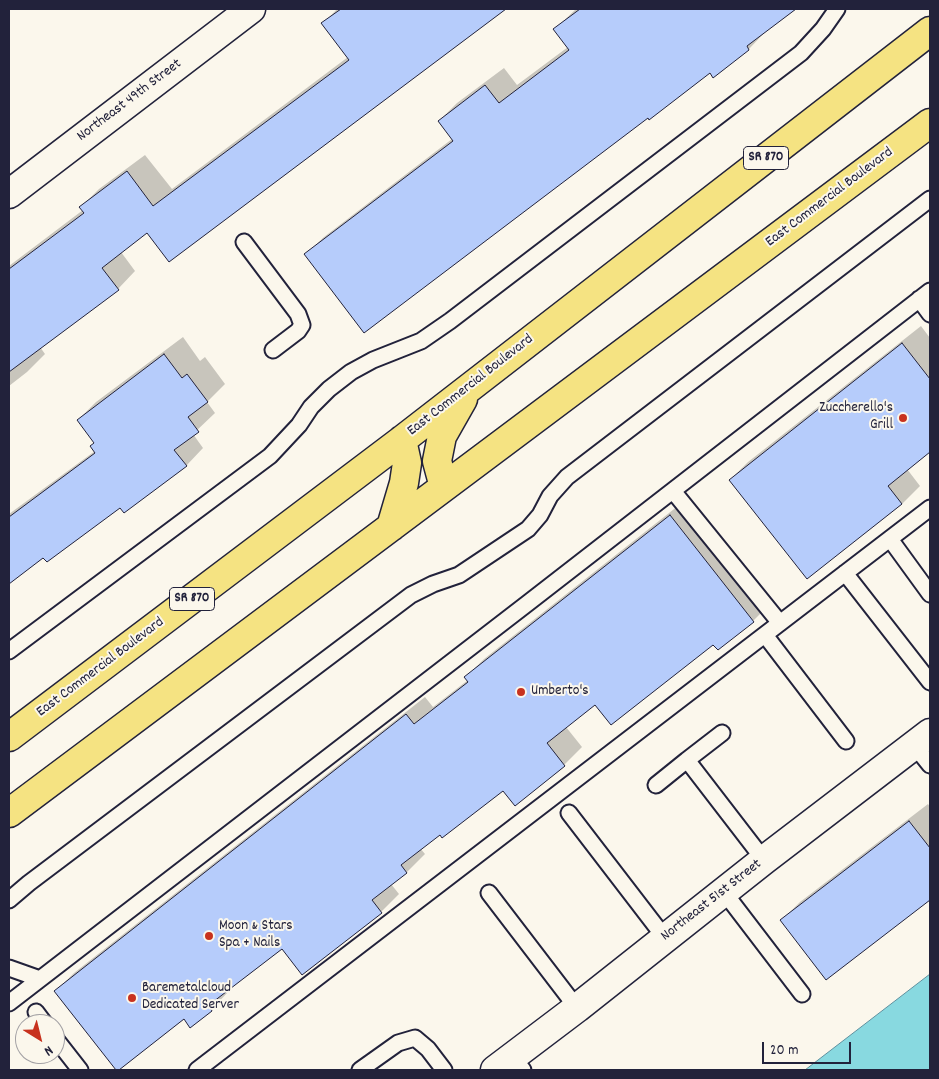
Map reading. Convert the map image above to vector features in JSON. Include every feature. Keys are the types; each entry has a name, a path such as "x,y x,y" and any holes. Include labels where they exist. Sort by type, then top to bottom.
{"main road":[{"name":"East Commercial Boulevard","path":"9,737 402,440 930,31"},
{"name":"East Commercial Boulevard","path":"9,813 930,123"},
{"path":"444,487 438,462 442,436 468,389"},
{"path":"391,527 404,483 407,463 402,440"}],"street":[{"name":"Northeast 49th Street","path":"9,194 251,9"},
{"name":"Northeast 51st Street","path":"510,1066 577,1008 764,860 925,748"}],"lane":[{"path":"9,651 270,456 299,426 323,395 351,372 373,360 421,340 450,321 801,53 823,29 837,9"},
{"path":"9,900 411,595 433,584 459,575 528,529 540,514 550,496 567,477 930,199"},
{"path":"244,242 298,314 302,325 298,331 273,350"},
{"path":"9,1003 925,295 930,314"},
{"path":"673,491 780,623"},
{"path":"197,1070 930,508"},
{"path":"890,539 930,594"},
{"path":"845,573 930,682"},
{"path":"765,635 846,741"},
{"path":"656,785 722,733"},
{"path":"687,760 764,860"},
{"path":"569,813 665,938"},
{"path":"724,892 802,994"},
{"path":"489,893 577,1008"},
{"path":"9,968 40,979"},
{"path":"360,1070 398,1042 415,1038 428,1049 444,1070"},
{"path":"65,1051 80,1070"}],"water":[{"path":"930,974 930,1070 805,1070"}],"building":[{"path":"341,9 506,9 169,262 147,233 102,268 119,290 9,372 9,269 84,213 79,207 127,171 153,206 349,60 321,23"},
{"path":"580,9 796,9 747,46 749,50 713,78 710,73 649,120 648,118 364,333 304,254 453,141 438,121 485,85 499,103 569,50 553,29"},
{"path":"902,343 930,379 930,452 888,486 902,504 807,579 729,480"},
{"path":"164,354 182,378 187,374 208,402 188,417 199,432 174,450 187,466 124,513 120,508 47,562 43,558 9,584 9,517 95,453 90,446 94,443 77,420"},
{"path":"670,515 754,622 718,650 713,645 611,725 595,705 547,743 565,766 515,806 503,791 442,838 440,835 401,865 407,873 372,900 382,913 302,975 282,949 209,1005 212,1011 190,1028 184,1019 119,1070 116,1070 54,991 406,714 414,724 468,682 464,677"},
{"path":"909,821 930,848 930,900 826,980 780,920"}],"place":[{"name":"Zuccherello's Grill","path":"903,418"},
{"name":"Umberto's","path":"521,692"},
{"name":"Moon & Stars Spa + Nails","path":"209,936"},
{"name":"Baremetalcloud Dedicated Server","path":"132,998"}]}
